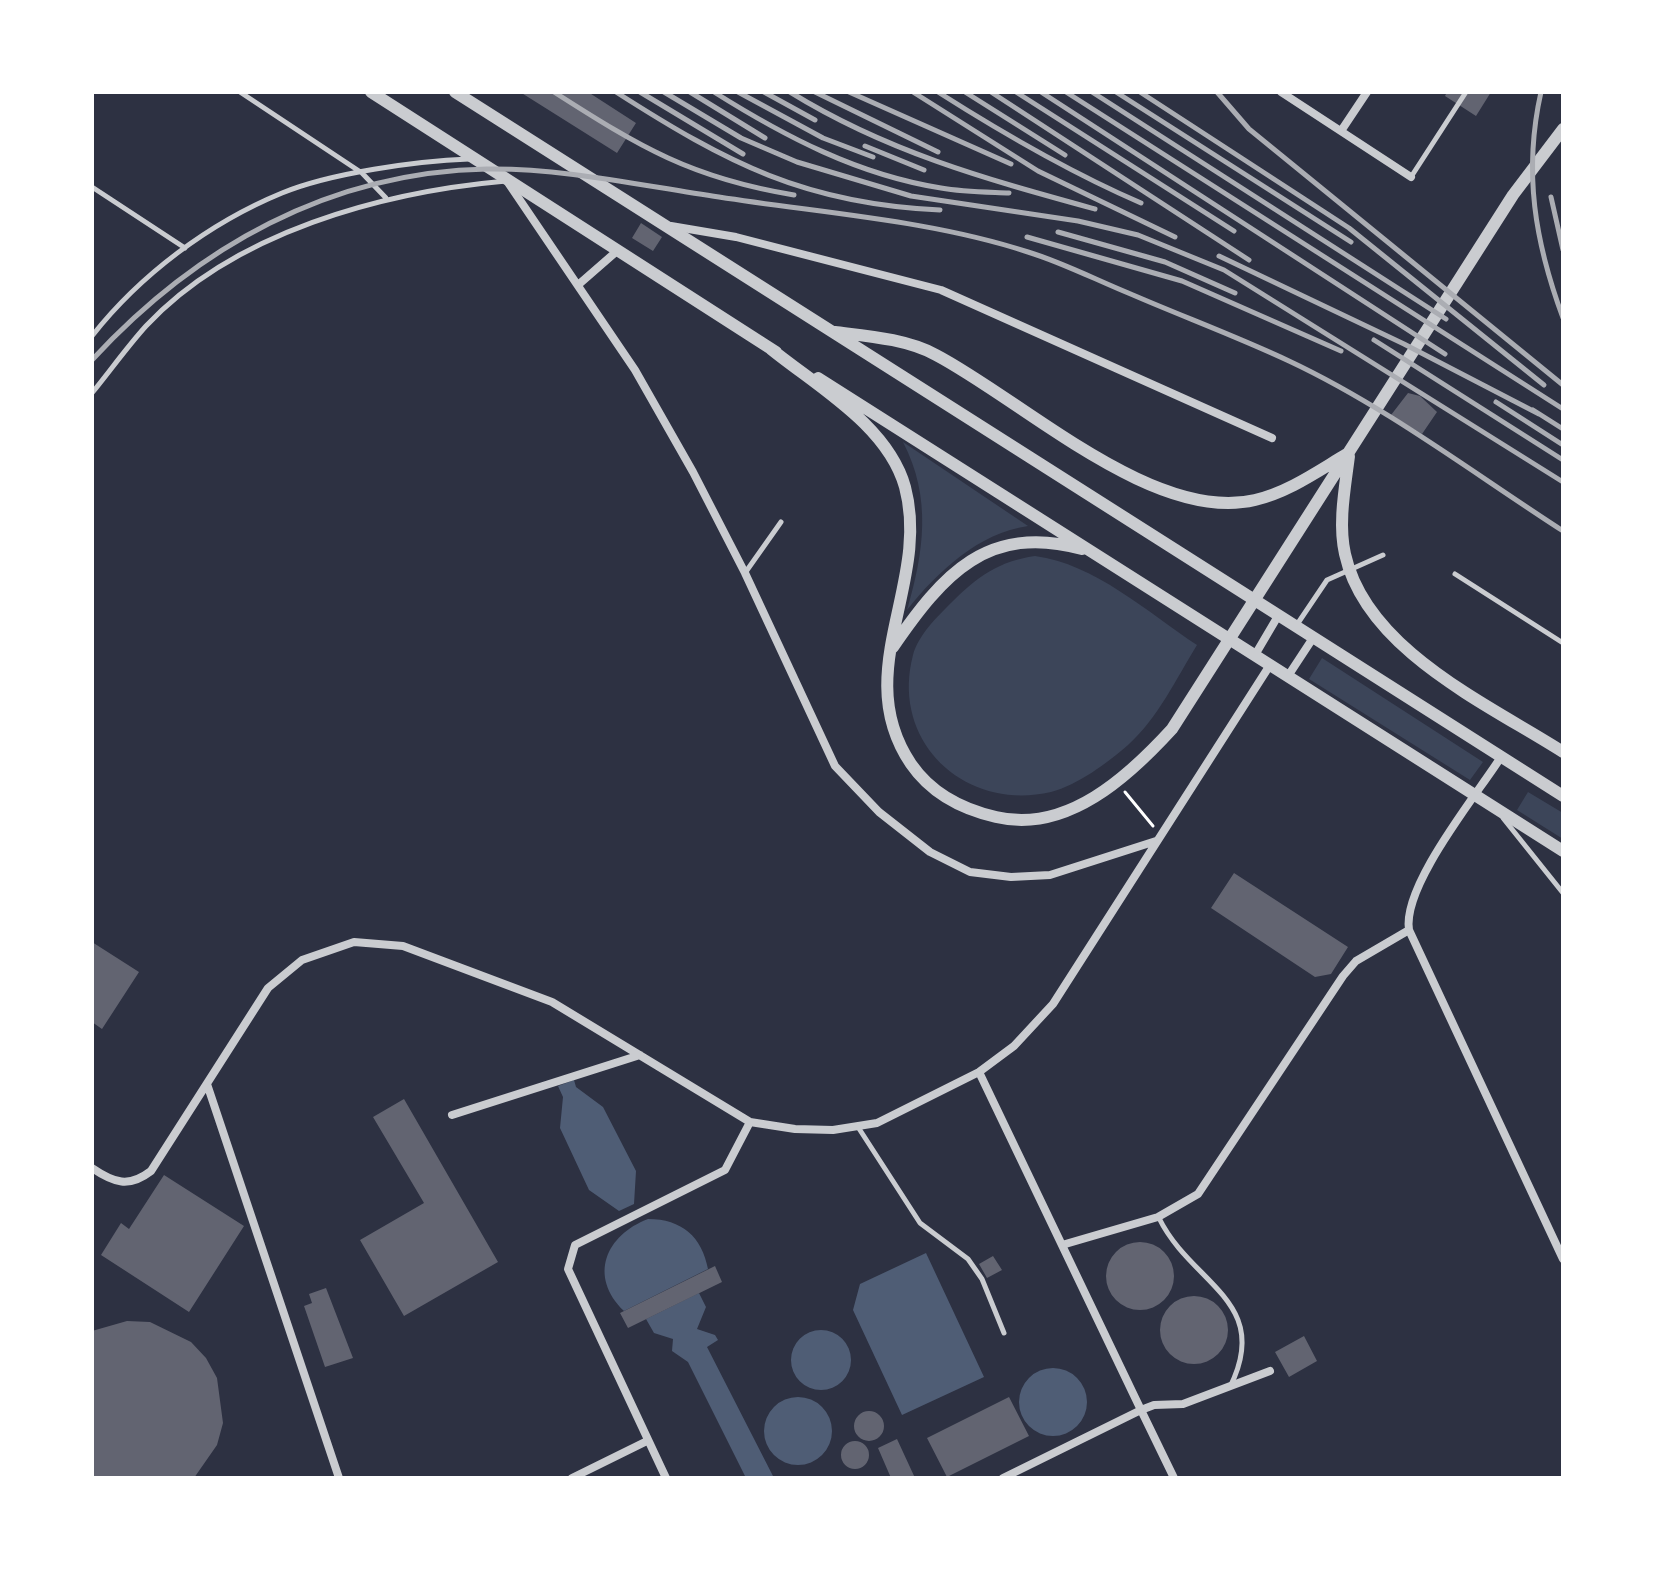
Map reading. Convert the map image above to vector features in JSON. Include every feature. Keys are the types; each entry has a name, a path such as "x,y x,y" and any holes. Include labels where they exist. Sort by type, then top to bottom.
{"street":[{"path":"371,92 1563,851"},
{"path":"455,92 1563,796"},
{"path":"1281,92 1411,177"},
{"path":"1341,131 1367,92"},
{"path":"771,349 866,426 885,446 904,485 912,531 908,571 885,693 889,721 901,749 921,778 943,796 970,811 1001,819 1029,819 1063,812 1117,783 1172,729 1513,195 1563,129"},
{"path":"507,181 635,370 745,573 835,766 879,812 930,852 970,872 1050,875 1159,838"},
{"path":"662,224 736,237 941,290 1272,438"},
{"path":"578,285 617,251"},
{"path":"832,332 865,336 933,353 1142,482 1182,497 1221,502 1253,500 1285,490 1350,452"},
{"path":"1350,452 1342,520 1345,555 1360,594 1387,633 1429,668 1563,752"},
{"path":"891,649 913,617 946,582 991,549 1034,540 1096,553"},
{"path":"1255,655 1278,616"},
{"path":"1288,676 1313,638"},
{"path":"92,1168 109,1180 125,1183 138,1181 162,1157 253,1008 283,972 318,952 354,942 403,946 552,1002 750,1122 795,1129 833,1130 877,1123 979,1072 1014,1046 1053,1004 1270,665"},
{"path":"1501,757 1420,881 1407,916 1409,930 1563,1259"},
{"path":"1062,1245 1158,1217 1198,1194 1350,968 1409,930"},
{"path":"452,1115 640,1055"},
{"path":"979,1072 1174,1478"},
{"path":"207,1084 339,1478"},
{"path":"666,1478 568,1269 575,1245 725,1170 750,1122"},
{"path":"1003,1478 1141,1410 1154,1405 1183,1404 1270,1371"},
{"path":"572,1478 647,1441"}],"lane":[{"path":"240,92 362,173 386,198"},
{"path":"1411,177 1466,92"},
{"path":"92,336 122,298 185,248 283,192 362,173 474,158"},
{"path":"92,393 147,325 203,279 294,230 386,198 507,181"},
{"path":"92,187 185,248"},
{"path":"745,573 781,522"},
{"path":"1295,627 1327,580 1383,555"},
{"path":"1455,574 1563,643"},
{"path":"1495,808 1563,893"},
{"path":"858,1126 920,1223 968,1259 982,1279 1004,1333"},
{"path":"1158,1217 1169,1238 1237,1314 1244,1336 1242,1362 1229,1387"}],"path":[{"path":"1117,783 1159,838"}],"shaded area":[{"path":"903,442 1028,526 1010,530 976,545 932,581 907,610 918,567 922,525 918,484"},
{"path":"1035,556 1057,561 1099,579 1197,645 1157,710 1128,745 1082,779 1051,792 1019,795 990,791 963,780 941,764 924,742 913,716 909,687 916,647 940,614 970,585 989,572 1010,562"},
{"path":"1322,658 1483,762 1470,780 1309,679"},
{"path":"1528,792 1563,813 1563,839 1517,810"},
{"path":"574,1080 576,1087 603,1107 636,1171 634,1204 619,1211 589,1190 560,1128 563,1097 558,1086"},
{"path":"648,1219 671,1222 688,1232 701,1248 708,1269 624,1311 607,1284 607,1258 621,1235"},
{"path":"926,1253 984,1377 902,1415 853,1310 860,1284"},
{"path":"699,1293 706,1307 697,1329 715,1335 718,1340 707,1347 774,1478 746,1478 688,1362 672,1351 673,1339 654,1333 646,1319"},
{"path":"821,1330 832,1332 842,1339 849,1349 849,1371 842,1381 832,1388 821,1390 810,1388 800,1381 793,1371 791,1360 793,1349 800,1339 810,1332"},
{"path":"1046,1368 1060,1368 1072,1373 1082,1383 1087,1402 1082,1421 1072,1431 1060,1436 1046,1436 1034,1431 1024,1421 1019,1409 1019,1395 1024,1383 1034,1373"},
{"path":"791,1397 805,1397 817,1402 827,1412 832,1431 827,1450 817,1460 805,1465 791,1465 779,1460 769,1450 764,1438 764,1424 769,1412 779,1402"}],"building":[{"path":"520,92 588,92 636,123 617,153"},
{"path":"1447,92 1491,92 1476,116 1445,96"},
{"path":"641,223 662,237 653,251 632,238"},
{"path":"1408,393 1420,396 1437,412 1422,434 1391,415"},
{"path":"1234,873 1348,947 1331,974 1315,977 1211,908"},
{"path":"92,942 139,972 102,1029 92,1022"},
{"path":"404,1099 498,1262 404,1316 360,1240 424,1203 373,1117"},
{"path":"164,1175 244,1226 189,1312 101,1255 121,1223 129,1229"},
{"path":"1133,1242 1147,1242 1159,1247 1169,1257 1174,1276 1169,1295 1159,1305 1147,1310 1133,1310 1121,1305 1111,1295 1106,1283 1106,1269 1111,1257 1121,1247"},
{"path":"993,1256 1002,1270 987,1278 979,1264"},
{"path":"715,1266 722,1282 628,1328 620,1313"},
{"path":"326,1288 353,1358 325,1367 304,1306 312,1303 309,1294"},
{"path":"1187,1296 1201,1296 1213,1301 1223,1311 1228,1330 1223,1349 1213,1359 1201,1364 1187,1364 1175,1359 1165,1349 1160,1337 1160,1323 1165,1311 1175,1301"},
{"path":"127,1321 150,1322 191,1342 206,1358 217,1378 223,1423 217,1445 194,1478 92,1478 92,1331"},
{"path":"1304,1336 1317,1361 1289,1377 1275,1352"},
{"path":"1009,1397 1029,1436 947,1477 927,1438"},
{"path":"869,1411 875,1412 883,1420 883,1432 875,1440 869,1441 863,1440 855,1432 854,1426 855,1420 863,1412"},
{"path":"897,1439 915,1478 891,1478 878,1448"},
{"path":"855,1441 865,1445 869,1455 865,1465 855,1469 845,1465 841,1455 845,1445"}],"railway":[{"path":"554,92 613,129 668,158 725,179 794,195"},
{"path":"616,92 694,140 807,189 892,206 940,210"},
{"path":"640,92 743,154"},
{"path":"664,92 741,138 797,162 911,196 1078,221 1138,235 1224,270 1563,482"},
{"path":"690,92 765,138"},
{"path":"714,92 767,124 823,152 880,174 949,189 1009,193"},
{"path":"738,92 823,138 873,157"},
{"path":"764,92 815,120"},
{"path":"790,92 863,131 938,162 1095,209"},
{"path":"815,92 938,152"},
{"path":"849,92 1011,164"},
{"path":"913,92 1038,171 1175,237"},
{"path":"938,92 1037,152 1141,203"},
{"path":"965,92 1065,155"},
{"path":"991,92 1249,260"},
{"path":"1016,92 1234,231"},
{"path":"1041,92 1445,354"},
{"path":"1066,92 1563,409"},
{"path":"1092,92 1446,319"},
{"path":"1116,92 1351,242"},
{"path":"1140,92 1349,228 1544,385"},
{"path":"1217,92 1249,129 1563,385"},
{"path":"1541,92 1533,150 1535,206 1545,262 1563,318"},
{"path":"865,146 924,170"},
{"path":"92,360 132,319 221,251 270,223 320,201 374,184 429,173 516,169 574,175 875,218 953,232 1041,256 1325,379 1394,419 1563,531"},
{"path":"1551,197 1563,250"},
{"path":"1058,232 1165,262 1235,293"},
{"path":"1027,237 1182,281 1341,351"},
{"path":"1219,256 1404,344 1539,414"},
{"path":"1374,340 1563,460"},
{"path":"1496,402 1563,445"},
{"path":"1533,410 1563,429"}]}
